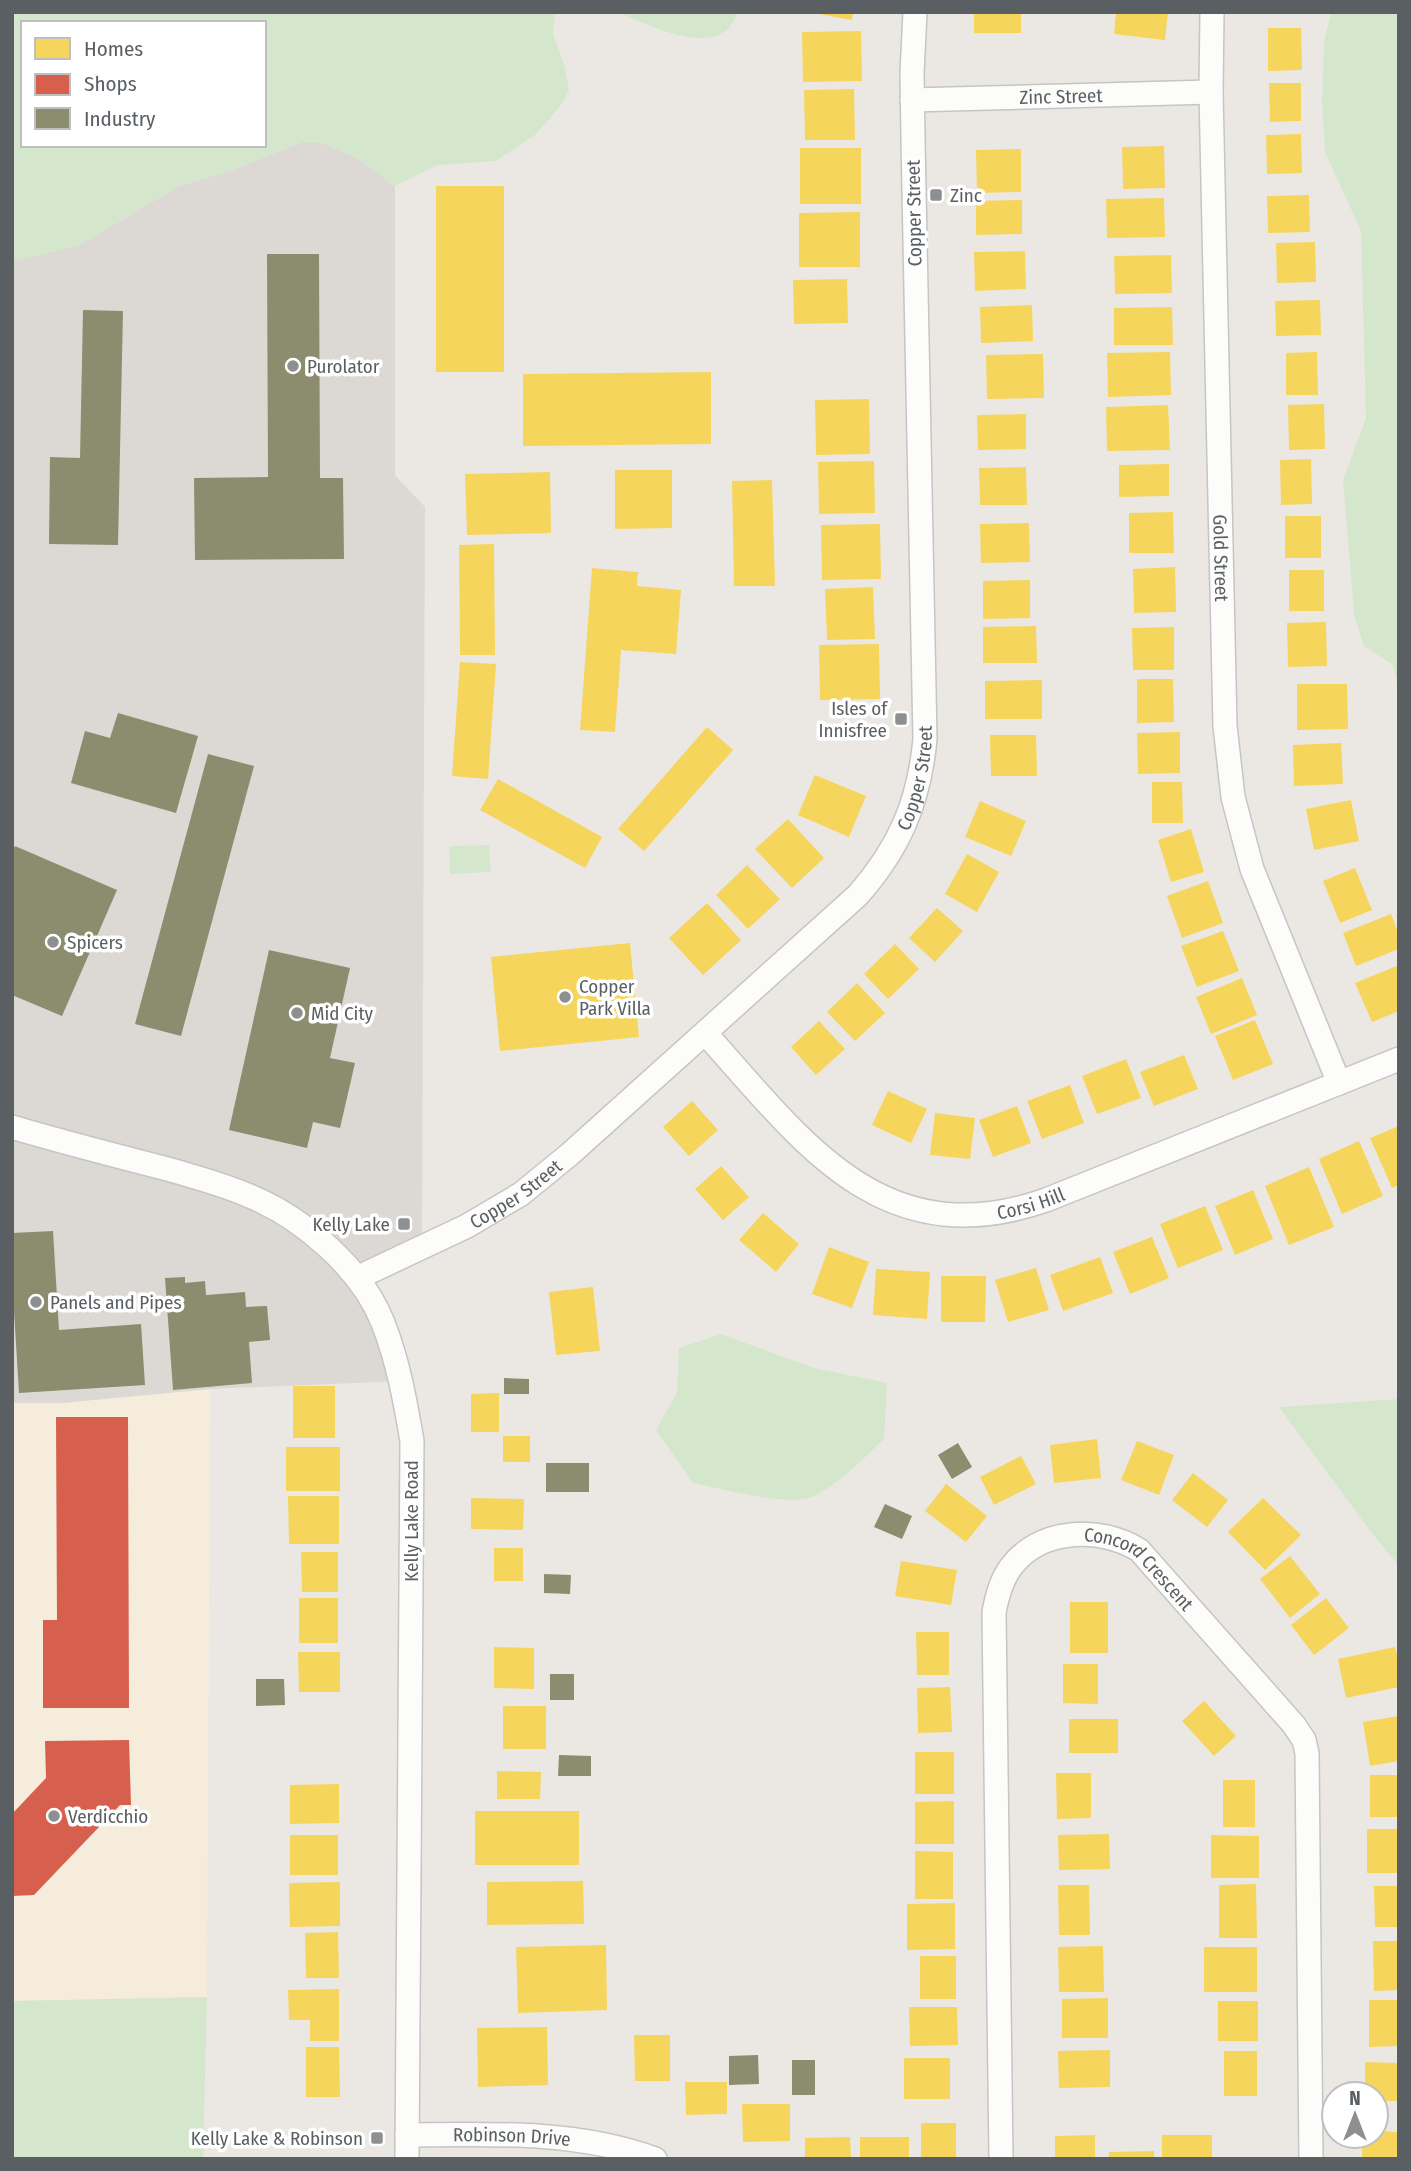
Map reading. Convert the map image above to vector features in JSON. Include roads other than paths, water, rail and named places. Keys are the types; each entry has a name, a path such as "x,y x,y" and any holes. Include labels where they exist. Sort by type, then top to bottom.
{"street":[{"name":"Copper Street","path":"357,1278 467,1226 521,1194 706,1034 858,895 901,835 914,802 925,739 912,100 915,12"},
{"name":"Gold Street","path":"1212,12 1211,92 1228,768 1252,869 1339,1083"},
{"name":"Zinc Street","path":"912,100 1211,92"},
{"name":"Corsi Hill","path":"706,1034 807,1145 850,1180 897,1203 920,1210 960,1216 1003,1212 1046,1200 1399,1059"},
{"name":"Kelly Lake Road","path":"12,1127 210,1181 253,1197 289,1218 345,1263 383,1321 402,1380 412,1441 407,2159"},
{"name":"Concord Crescent","path":"1001,2159 994,1612 1001,1584 1023,1553 1059,1537 1084,1534 1123,1540 1139,1550 1294,1725 1304,1740 1307,1753 1311,2159"},
{"name":"Robinson Drive","path":"407,2135 574,2139 602,2143 655,2159"}],"place":[{"name":"Zinc","path":"936,195"},
{"name":"Purolator","path":"293,366"},
{"name":"Isles of Innisfree","path":"901,719"},
{"name":"Spicers","path":"53,942"},
{"name":"Copper Park Villa","path":"565,997"},
{"name":"Mid City","path":"297,1013"},
{"name":"Kelly Lake","path":"404,1224"},
{"name":"Panels and Pipes","path":"36,1302"},
{"name":"Verdicchio","path":"54,1816"},
{"name":"Kelly Lake & Robinson","path":"377,2138"}]}
